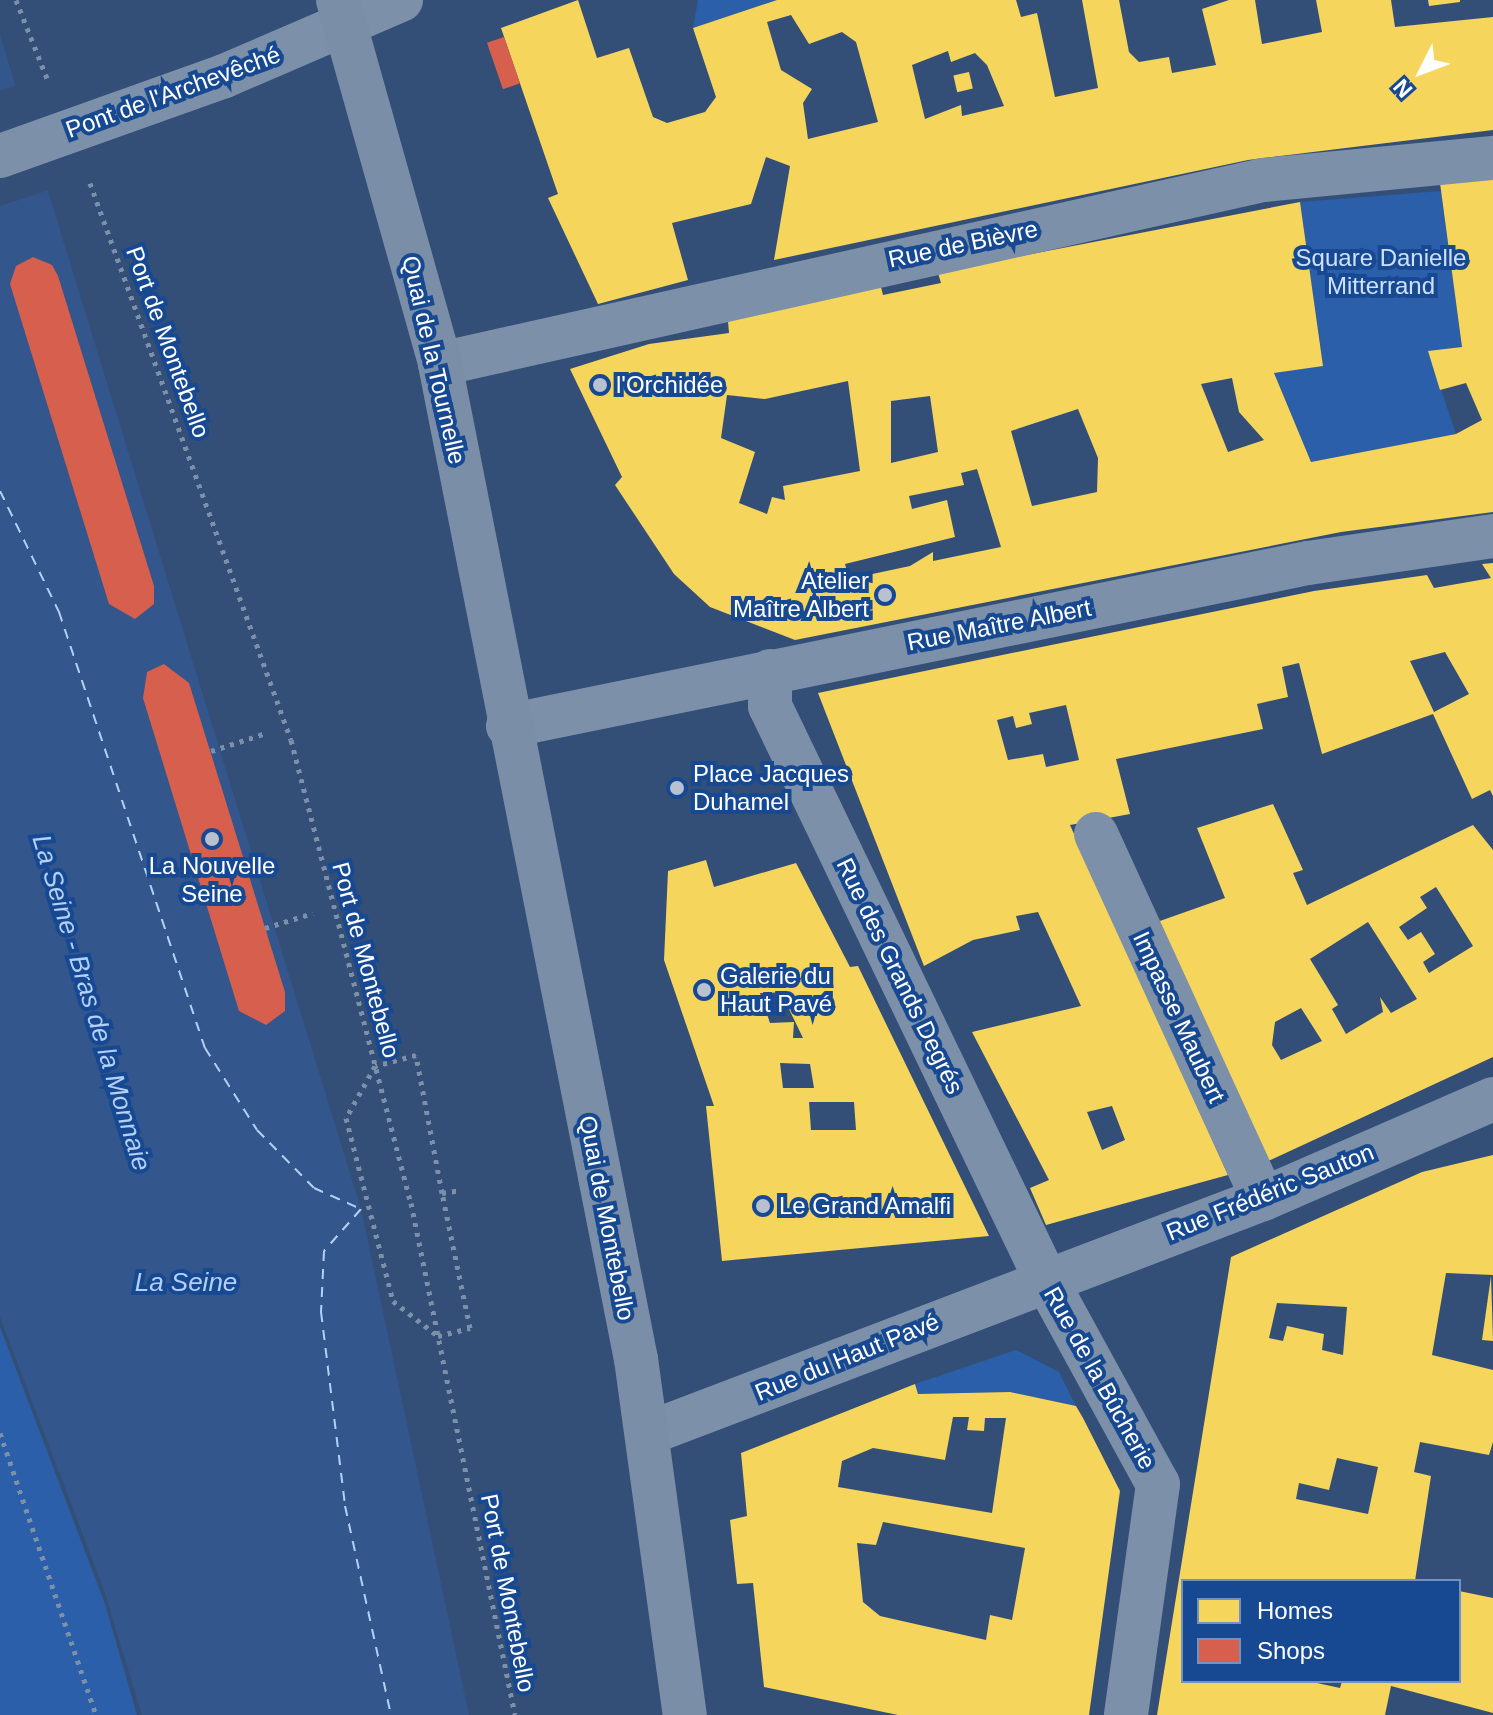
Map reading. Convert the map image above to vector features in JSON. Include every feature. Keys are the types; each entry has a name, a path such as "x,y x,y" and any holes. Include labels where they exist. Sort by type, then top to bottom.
{"main road":[{"name":"Quai de la Tournelle","path":"341,11 440,364 508,726"},
{"name":"Quai de Montebello","path":"508,726 649,1433 685,1715"}],"street":[{"name":"Pont de l'Archevêché","path":"0,156 222,77 341,11 401,0"},
{"name":"Rue de Bièvre","path":"440,364 1263,180 1493,158"},
{"name":"Rue Maître Albert","path":"508,726 1308,563 1493,536"},
{"name":"Rue des Grands Degrés","path":"770,671 770,706 1045,1278"},
{"name":"Impasse Maubert","path":"1096,834 1263,1199"},
{"name":"Rue Frédéric Sauton","path":"1045,1278 1263,1199 1493,1099"},
{"name":"Rue du Haut Pavé","path":"649,1433 1045,1278"},
{"name":"Rue de la Bûcherie","path":"1045,1278 1158,1484 1126,1715"}],"path":[{"name":"Port de Montebello","path":"111,235 291,740 375,1066 438,1336 515,1715"},
{"path":"211,751 263,734"},
{"path":"265,928 313,913"},
{"path":"416,1055 442,1193 470,1328 438,1336 393,1301 346,1118 375,1066 416,1055"},
{"path":"442,1193 460,1190"},
{"path":"0,1433 96,1715"}],"green space":[{"path":"698,0 777,0 693,28"},
{"name":"Square Danielle Mitterrand","path":"1441,191 1462,347 1428,352 1456,434 1311,462 1274,373 1323,365 1300,202"},
{"path":"0,1327 105,1604 137,1715 0,1715"},
{"path":"1016,1350 1059,1372 1076,1406 1010,1392 918,1394 915,1384"}],"water":[{"name":"La Seine","path":"0,35 361,1209 469,1715 142,1715 104,1590 0,1317"}],"pier":[{"path":"20,84 52,189 0,206 0,91"}],"building: Homes":[{"path":"578,0 597,58 629,48 653,117 667,123 705,112 716,97 693,28 777,0 1016,0 1021,17 1037,13 1055,97 1098,88 1082,0 1119,0 1129,52 1139,62 1169,57 1172,73 1216,65 1202,9 1229,0 1255,0 1262,44 1322,32 1316,0 1391,0 1395,27 1493,17 1493,130 1248,160 774,260 790,166 766,157 751,204 672,223 688,280 598,304 548,198 558,194 501,28","holes":["791,15 809,44 842,32 856,42 878,122 808,139 803,103 812,89 781,70 767,22","948,51 951,62 975,53 987,65 1004,106 962,116 961,105 925,119 912,65"]},
{"path":"1428,0 1460,0 1460,2 1429,6"},
{"path":"969,72 973,89 957,92 953,76"},
{"path":"1493,178 1493,512 1341,532 795,640 710,607 674,574 615,485 622,477 570,369 649,344 729,333 728,321 881,287 883,295 941,283 938,273 949,270 1300,202 1323,366 1274,373 1311,462 1456,434 1482,420 1466,383 1440,390 1428,351 1462,347 1440,183","holes":["1232,378 1239,412 1264,440 1228,452 1201,384","848,381 860,471 783,486 785,500 772,497 767,514 739,503 755,452 721,438 727,395 765,399","930,396 938,452 891,463 891,401","1078,409 1098,458 1097,492 1032,506 1011,431","977,469 1001,547 933,561 933,552 910,566 849,579 845,564 955,537 947,500 912,509 909,496 964,485 961,473"]},
{"path":"1493,563 1493,796 1490,790 1472,799 1433,714 1322,754 1299,663 1282,667 1288,697 1257,704 1263,729 1116,759 1130,814 1070,825 1228,1175 1046,1225 1030,1188 1049,1180 972,1032 1081,1006 1038,912 1016,916 1020,930 973,940 924,966 818,693 1314,591 1427,575 1434,588 1491,578 1482,564","holes":["1445,652 1469,694 1434,712 1410,661","1066,705 1079,760 1046,767 1043,754 1008,760 997,720 1013,716 1016,728 1032,724 1029,713","1112,1106 1125,1140 1102,1150 1087,1112"]},
{"path":"1273,804 1303,870 1293,873 1307,905 1473,825 1493,850 1493,1057 1266,1162 1157,922 1225,898 1197,828","holes":["1436,887 1473,946 1429,973 1423,962 1435,954 1421,932 1408,940 1399,927 1427,908 1420,897","1368,922 1417,999 1391,1013 1380,997 1383,1012 1346,1034 1332,1009 1338,1005 1310,959","1301,1008 1322,1041 1281,1060 1272,1045 1275,1022"]},
{"path":"706,860 714,887 796,863 850,967 858,966 989,1236 722,1261 706,1106 714,1106 664,960 668,871","holes":["791,992 788,1007 803,1038 793,1038 794,1022 770,1023 760,993","780,1063 810,1064 814,1088 783,1088","809,1102 854,1102 856,1130 811,1130"]},
{"path":"1493,1155 1493,1275 1446,1273 1432,1355 1493,1370 1493,1442 1489,1455 1420,1442 1414,1472 1431,1476 1415,1579 1181,1579 1181,1683 1317,1683 1340,1688 1341,1683 1461,1683 1461,1591 1493,1598 1493,1713 1391,1686 1385,1715 1157,1715 1231,1257 1422,1172","holes":["1277,1303 1347,1307 1343,1355 1322,1350 1324,1334 1287,1326 1283,1341 1269,1338","1337,1458 1378,1467 1368,1514 1296,1499 1299,1483 1329,1490"]},
{"path":"1491,1276 1493,1341 1482,1340"},
{"path":"915,1384 918,1394 1010,1392 1076,1406 1120,1491 1089,1715 898,1715 764,1687 753,1583 737,1584 730,1520 747,1516 741,1453","holes":["953,1417 969,1417 967,1430 984,1431 985,1418 1006,1418 992,1513 838,1487 842,1461 873,1448 945,1460","883,1522 1025,1548 1012,1620 990,1615 986,1640 880,1616 863,1602 857,1543 876,1545"]}],"building: Shops":[{"path":"504,37 520,83 503,89 487,43"},
{"path":"33,257 52,265 58,276 154,586 154,604 135,619 109,604 10,284 16,266"},
{"name":"La Nouvelle Seine","path":"164,664 189,683 285,992 285,1011 266,1025 239,1011 143,698 147,672"}],"ferry route":[{"path":"0,491 59,612 205,1048 257,1130 314,1188 361,1209 324,1251 321,1312 345,1506 391,1715"}],"place":[{"name":"l'Orchidée","path":"600,385"},
{"name":"Atelier Maître Albert","path":"885,595"},
{"name":"Place Jacques Duhamel","path":"677,788"},
{"name":"La Nouvelle Seine","path":"212,839"},
{"name":"Galerie du Haut Pavé","path":"704,990"},
{"name":"Le Grand Amalfi","path":"763,1206"}],"water label":[{"name":"La Seine - Bras de la Monnaie","path":"91,1003"}]}
